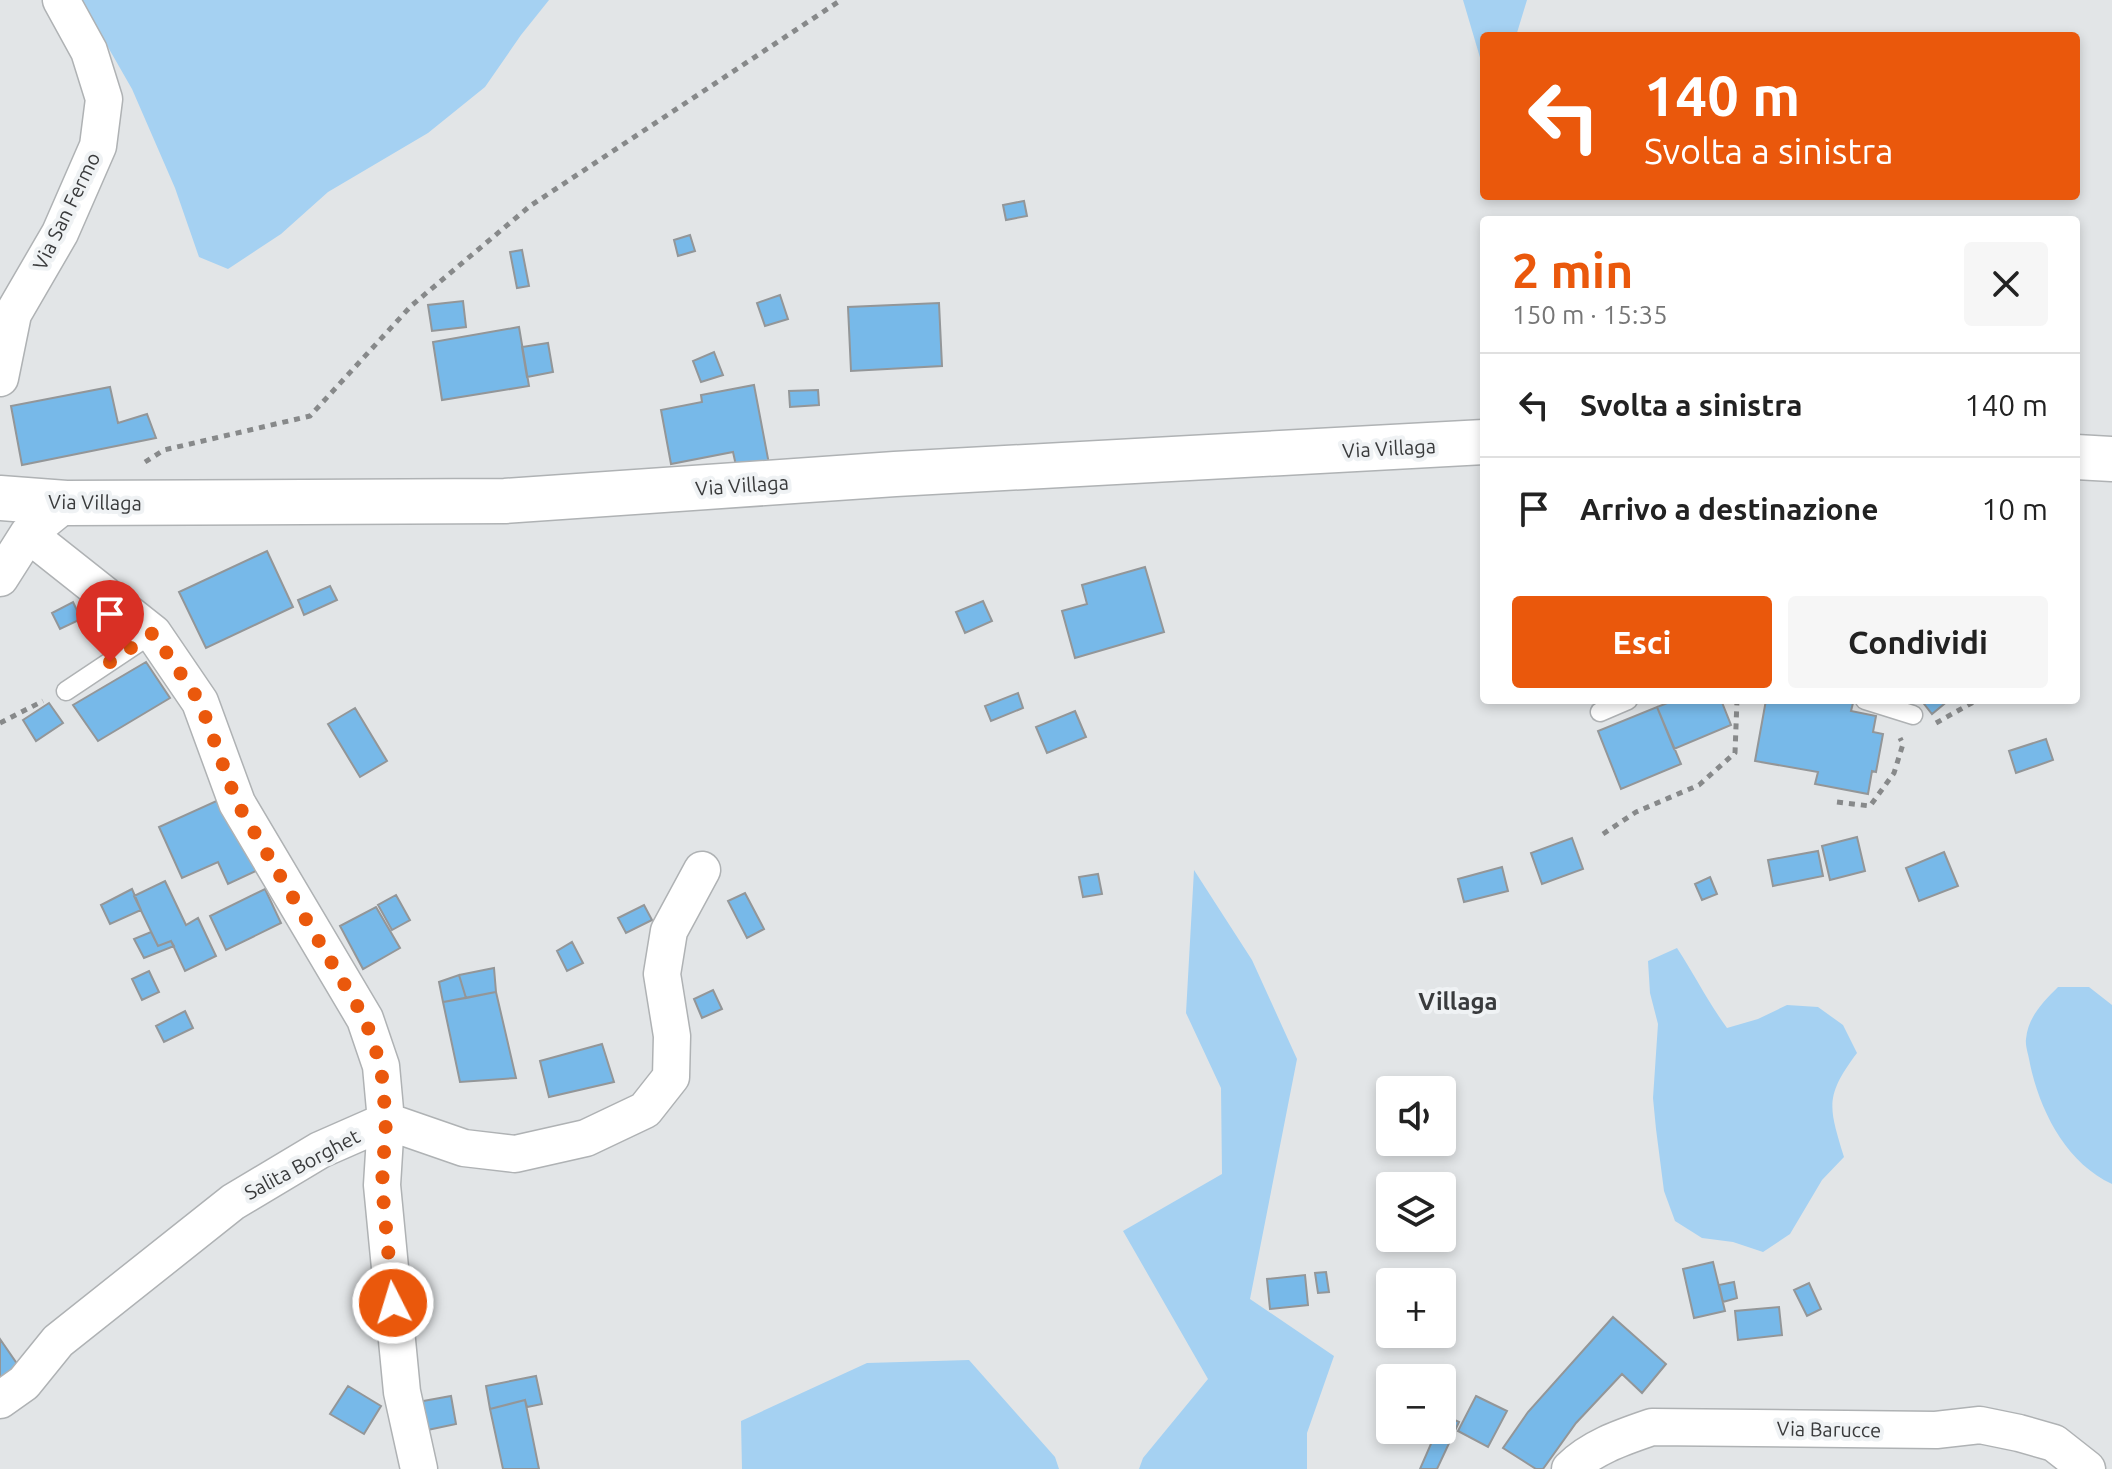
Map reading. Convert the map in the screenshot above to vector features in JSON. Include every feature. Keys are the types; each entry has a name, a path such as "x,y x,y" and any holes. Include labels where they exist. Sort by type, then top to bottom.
{"street":[{"name":"Via San Fermo","path":"0,378 13,314 60,233 98,146 104,99 89,51 61,0"},
{"name":"Via Villaga","path":"0,498 66,503 505,501 895,474 1480,442"},
{"path":"2080,457 2112,459"},
{"path":"0,578 28,534 66,503"},
{"path":"28,534 153,633 200,702 237,803 365,1019 381,1066 386,1121 382,1185 386,1229 402,1392 419,1469"},
{"path":"386,1121 464,1148 515,1154 586,1138 645,1110 671,1077 672,1036 662,974 669,931 702,870"},
{"name":"Salita Borghet","path":"0,1400 24,1383 58,1341 233,1202 320,1150 386,1121"},
{"name":"Via Barucce","path":"1570,1469 1581,1458 1608,1444 1652,1427 1936,1430 1980,1425 2054,1443 2087,1469"}],"lane":[{"path":"66,691 153,633"},
{"path":"1600,712 1619,704"},
{"path":"1877,704 1913,715"}],"path":[{"path":"137,467 164,450 310,416 411,306 530,206 841,0"},
{"path":"0,723 66,691"},
{"path":"1603,834 1636,812 1699,785 1735,753 1737,704"},
{"path":"1837,802 1870,806 1894,773 1903,744 1875,704"},
{"path":"1913,715 1929,723 1940,723 1971,704"}],"shaded area":[{"path":"81,0 549,0 485,87 428,133 328,192 281,234 228,269 199,257 175,188 132,89"},
{"path":"1463,0 1527,0 1517,32 1480,32 1480,57"},
{"path":"1194,870 1252,960 1297,1059 1250,1299 1334,1356 1307,1433 1307,1469 1139,1469 1143,1458 1208,1379 1123,1231 1222,1174 1221,1088 1186,1013"},
{"path":"1677,948 1727,1028 1758,1019 1787,1005 1818,1007 1843,1025 1857,1053 1839,1081 1832,1103 1844,1157 1822,1180 1790,1234 1763,1252 1733,1242 1702,1238 1675,1221 1664,1191 1653,1098 1658,1024 1650,993 1648,961"},
{"path":"2058,987 2089,987 2112,1005 2112,1184 2096,1175 2068,1149 2048,1117 2035,1082 2026,1045 2027,1031 2037,1010"},
{"path":"969,1360 1055,1457 1059,1469 742,1469 741,1421 867,1363"}],"building":[{"path":"1024,201 1027,216 1006,220 1003,205"},
{"path":"690,235 695,251 678,256 674,240"},
{"path":"522,250 529,286 517,288 510,252"},
{"path":"780,295 788,319 765,326 757,303"},
{"path":"463,301 466,327 432,331 428,305"},
{"path":"939,303 942,366 851,371 848,307"},
{"path":"519,327 529,386 442,400 433,342"},
{"path":"548,343 553,372 527,377 522,347"},
{"path":"714,352 723,375 701,382 693,361"},
{"path":"754,385 769,464 737,470 733,452 671,464 661,410 702,402 701,395"},
{"path":"110,387 118,423 147,414 156,438 22,465 11,406"},
{"path":"818,390 819,405 790,407 789,391"},
{"path":"267,551 293,607 206,648 179,592"},
{"path":"1145,567 1164,632 1075,658 1062,611 1087,604 1082,585"},
{"path":"330,586 337,600 304,615 298,600"},
{"path":"983,601 992,621 965,633 956,612"},
{"path":"73,602 81,619 60,629 52,613"},
{"path":"146,662 170,698 98,741 73,705"},
{"path":"1018,693 1023,708 991,721 985,706"},
{"path":"49,703 63,723 36,741 23,720"},
{"path":"1665,704 1723,704 1731,725 1674,749 1657,707"},
{"path":"1765,704 1853,704 1851,711 1876,716 1873,732 1883,734 1876,772 1872,771 1868,794 1815,784 1818,772 1755,761"},
{"path":"1924,704 1944,704 1932,714"},
{"path":"1657,707 1681,764 1621,789 1598,731"},
{"path":"355,708 387,761 360,777 328,724"},
{"path":"1075,711 1086,737 1047,753 1036,727"},
{"path":"2046,739 2053,760 2016,773 2009,751"},
{"path":"223,798 256,871 228,884 218,862 182,878 159,827"},
{"path":"1857,837 1865,871 1830,880 1822,846"},
{"path":"1572,838 1583,869 1542,884 1531,853"},
{"path":"1818,851 1823,876 1773,886 1768,860"},
{"path":"1944,852 1958,886 1919,901 1906,868"},
{"path":"1502,867 1508,891 1464,902 1458,879"},
{"path":"1098,874 1102,894 1083,897 1079,877"},
{"path":"1710,877 1717,894 1702,900 1695,884"},
{"path":"165,881 186,925 198,918 216,956 185,971 171,941 158,946 134,896"},
{"path":"132,889 141,910 110,924 101,905"},
{"path":"265,889 281,923 226,950 210,916"},
{"path":"745,893 764,929 747,938 728,901"},
{"path":"396,895 410,920 392,930 378,905"},
{"path":"644,905 652,920 626,933 618,918"},
{"path":"376,907 400,948 363,969 340,926"},
{"path":"151,932 158,946 171,941 174,946 144,958 134,939"},
{"path":"572,942 583,963 567,971 557,951"},
{"path":"494,968 496,992 466,998 459,975"},
{"path":"149,971 159,992 142,1000 132,979"},
{"path":"459,975 466,998 443,1002 439,982"},
{"path":"713,990 722,1009 702,1018 694,999"},
{"path":"496,992 516,1078 460,1082 443,1002"},
{"path":"185,1011 193,1028 164,1042 156,1026"},
{"path":"602,1044 614,1082 549,1097 540,1061"},
{"path":"1713,1262 1725,1311 1694,1318 1683,1269"},
{"path":"1326,1272 1329,1292 1318,1293 1315,1273"},
{"path":"1305,1275 1308,1305 1270,1309 1267,1279"},
{"path":"1734,1282 1737,1298 1723,1302 1719,1285"},
{"path":"1809,1283 1821,1309 1807,1316 1794,1290"},
{"path":"1779,1307 1782,1335 1738,1340 1735,1311"},
{"path":"1613,1317 1666,1364 1642,1393 1622,1374 1576,1423 1543,1469 1536,1469 1503,1448 1528,1412"},
{"path":"0,1339 20,1368 0,1381"},
{"path":"536,1376 542,1404 527,1407 525,1400 490,1409 486,1386"},
{"path":"348,1386 381,1406 364,1434 330,1414"},
{"path":"451,1396 456,1424 418,1432 412,1403"},
{"path":"1476,1396 1507,1411 1488,1447 1458,1431"},
{"path":"525,1400 539,1469 503,1469 490,1409"},
{"path":"1431,1444 1449,1444 1437,1469 1420,1469"}],"district":[{"name":"Villaga","path":"1458,1001"}],"route":[{"path":"110,662 153,633 200,702 237,803 365,1019 381,1066 386,1121 382,1185 393,1303"}]}
